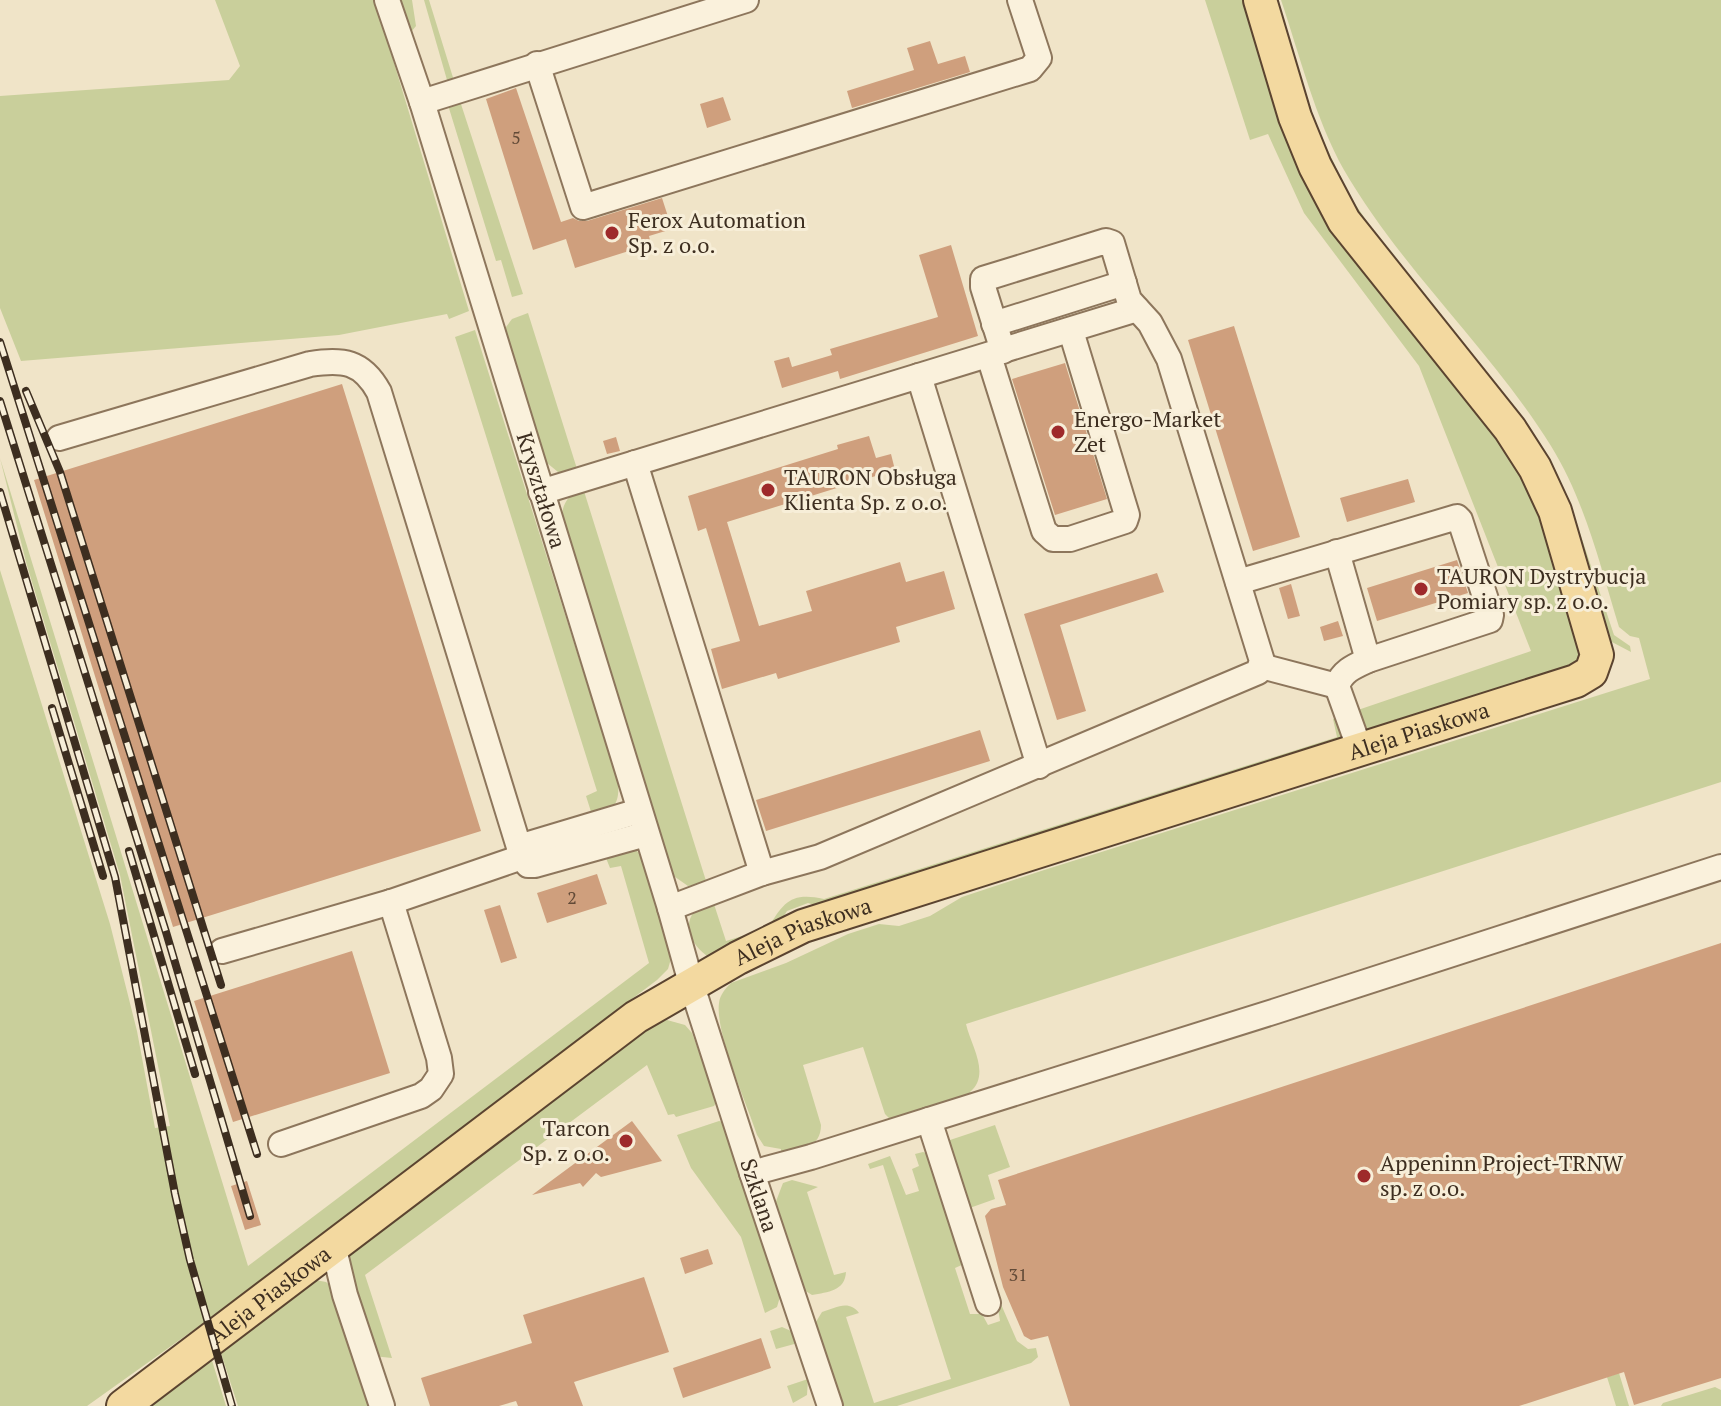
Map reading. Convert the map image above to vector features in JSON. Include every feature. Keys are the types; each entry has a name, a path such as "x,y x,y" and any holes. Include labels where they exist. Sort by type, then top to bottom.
{"main road":[{"name":"Aleja Piaskowa","path":"123,1406 636,1017 691,983 803,926 1576,681 1591,672 1597,655 1555,511 1535,468 1510,429 1344,221 1315,166 1295,117 1260,0"}],"street":[{"name":"Kryształowa","path":"387,0 422,102 691,983"},
{"path":"422,102 685,10 746,0"},
{"path":"537,64 583,207 1030,69 1039,58 1020,0"},
{"path":"670,908 762,873 820,857 1258,672 1261,666 1238,582 1169,359 1150,323 1129,300 1109,241 993,275 982,282 994,324 996,354 1044,531 1053,539 1070,539 1125,521 1127,515 1071,331"},
{"path":"994,324 1124,283"},
{"path":"541,492 1137,309"},
{"path":"59,438 310,364 330,361 352,364 371,377 379,392 521,852 528,865 535,865 642,823"},
{"path":"919,376 1039,766"},
{"path":"635,463 762,873"},
{"path":"1238,582 1457,517 1491,615 1490,620 1368,660 1340,677 1337,686 1360,750"},
{"path":"1337,552 1368,660"},
{"path":"1261,666 1337,686"},
{"path":"222,951 391,902 521,852"},
{"path":"752,1173 1261,1016 1721,867"},
{"path":"281,1144 421,1096 431,1089 441,1074 439,1058 391,902"},
{"name":"Szklana","path":"691,983 830,1406"},
{"path":"929,1120 988,1303"},
{"path":"334,1249 345,1295 382,1406"}],"green space":[{"path":"215,0 375,0 469,311 449,319 447,314 339,335 21,361 0,308 0,96 229,80 240,66"},
{"path":"396,0 412,0 416,26 411,32 409,32"},
{"path":"424,0 429,0 455,84 451,85 447,80"},
{"path":"1205,0 1249,0 1286,117 1490,421 1543,508 1584,645 1577,662 1561,673 1363,733 1352,712 1531,651 1419,366 1304,213 1268,134 1250,140"},
{"path":"1274,0 1317,127 1349,195 1379,239 1512,406 1540,447 1575,518 1614,635 1630,646 1631,652 1610,641 1574,532 1361,224 1325,162"},
{"path":"1281,0 1721,0 1721,782 966,1024 979,1068 979,1077 970,1092 971,1096 891,1120 885,1114 863,1047 803,1065 821,1125 820,1133 808,1147 781,1156 781,1149 764,1146 757,1135 727,1050 719,1003 731,983 786,963 848,934 879,924 899,926 930,916 962,897 1041,871 1650,679 1639,638 1630,636 1619,627 1582,511 1551,446 1501,376 1392,242 1344,170 1316,108"},
{"path":"459,98 523,294 512,297 501,260 496,261 448,105"},
{"path":"528,313 578,472 558,472 541,458 503,331 512,319"},
{"path":"475,330 618,782 614,806 593,818 586,796 597,791 455,337"},
{"path":"0,458 248,1266 649,963 621,866 610,868 604,853 633,848 643,856 672,955 668,969 657,980 202,1324 87,1406 0,1406 0,570 110,924 137,1031 155,1128 170,1126 120,875 26,562"},
{"path":"583,488 707,884 688,886 668,872 562,521 566,501"},
{"path":"1340,716 1345,730 1343,741 818,906 808,903 787,911 780,922 717,956 707,956 690,933 689,925 695,910 712,898 726,941 768,928 784,906 796,898 824,899 1337,737 1333,719"},
{"path":"667,1020 685,1025 692,1033 717,1101 714,1106 676,1117 674,1114 668,1115 647,1065 365,1275 392,1358 373,1356 347,1273 347,1254 638,1031"},
{"path":"723,1122 782,1290 777,1307 765,1313 741,1237 691,1168 677,1135"},
{"path":"995,1125 1010,1167 988,1175 995,1199 964,1210 944,1142"},
{"path":"923,1152 931,1155 964,1264 955,1268 970,1314 982,1314 988,1325 1000,1321 997,1302 1000,1302 1017,1341 1028,1349 1036,1348 1038,1357 1031,1363 897,1406 840,1406 814,1325 822,1312 837,1307 851,1306 859,1313 846,1317 874,1403 951,1379 883,1165 870,1169 868,1164 890,1156 906,1195 919,1191 912,1169 919,1166 915,1154"},
{"path":"792,1180 818,1187 807,1192 834,1275 846,1272 843,1283 830,1291 812,1295 801,1288 775,1204 783,1183"},
{"path":"315,1280 326,1282 333,1288 373,1406 238,1406 219,1347"},
{"path":"782,1327 791,1331 798,1343 776,1349 770,1331"},
{"path":"210,1354 226,1406 136,1406"},
{"path":"1619,1373 1629,1406 1616,1406 1607,1377"},
{"path":"808,1379 807,1395 793,1403 787,1386"},
{"path":"1715,1387 1721,1390 1721,1406 1661,1406 1663,1403"}],"building":[{"path":"930,41 938,64 965,56 970,72 852,108 847,91 914,70 907,48"},
{"path":"516,88 561,222 573,218 587,221 662,198 672,229 649,236 651,244 575,268 566,239 533,250 486,99"},
{"path":"723,97 731,120 707,128 700,104"},
{"path":"951,245 978,336 840,379 838,371 782,388 774,361 789,357 792,367 832,355 830,349 938,317 919,255"},
{"path":"1234,326 1300,537 1253,551 1188,340"},
{"path":"1065,363 1107,499 1055,515 1012,379"},
{"path":"342,384 481,831 173,927 34,480"},
{"path":"869,436 876,458 891,454 895,470 727,522 759,626 812,611 806,591 900,562 906,582 944,571 955,609 896,627 900,642 778,679 776,673 722,689 711,649 740,641 706,528 698,531 688,496 838,449 837,445"},
{"path":"616,437 620,451 607,454 603,441"},
{"path":"1408,479 1415,502 1347,522 1340,498"},
{"name":"TAURON Dystrybucja Pomiary sp. z o.o.","path":"1457,560 1468,593 1377,621 1367,588"},
{"path":"1157,573 1164,592 1060,625 1086,711 1057,720 1024,614"},
{"path":"1291,584 1300,616 1288,619 1279,588"},
{"path":"1338,621 1343,636 1324,641 1320,627"},
{"path":"980,730 990,761 766,831 756,800"},
{"path":"597,874 607,904 547,923 537,893"},
{"path":"500,905 517,958 501,963 484,910"},
{"name":"Appeninn Project-TRNW sp. z o.o.","path":"1721,943 1721,1378 1634,1405 1624,1372 1519,1406 1070,1406 1048,1336 1031,1340 1024,1336 1003,1287 985,1216 991,1209 1006,1205 998,1180"},
{"path":"352,951 390,1073 233,1122 194,1001"},
{"name":"Tarcon Sp. z o.o.","path":"632,1121 662,1161 601,1177 596,1173 583,1187 580,1183 532,1195"},
{"path":"247,1181 261,1225 245,1230 231,1186"},
{"path":"708,1249 713,1264 685,1274 680,1258"},
{"path":"644,1277 669,1352 574,1382 583,1406 518,1406 516,1401 499,1406 430,1406 421,1378 532,1343 523,1315"},
{"path":"761,1338 771,1368 683,1398 673,1368"}],"railway":[{"path":"0,342 257,1154"},
{"path":"26,391 60,472 221,985"},
{"path":"0,401 166,932 250,1216"},
{"path":"0,492 115,877 175,1194 190,1260 232,1406"},
{"path":"52,708 103,876"},
{"path":"129,851 195,1074"}],"place":[{"name":"Ferox Automation Sp. z o.o.","path":"612,233"},
{"name":"Energo-Market Zet","path":"1058,432"},
{"name":"TAURON Obsługa Klienta Sp. z o.o.","path":"768,490"},
{"name":"TAURON Dystrybucja Pomiary sp. z o.o.","path":"1421,589"},
{"name":"Tarcon Sp. z o.o.","path":"626,1141"},
{"name":"Appeninn Project-TRNW sp. z o.o.","path":"1364,1176"}]}
